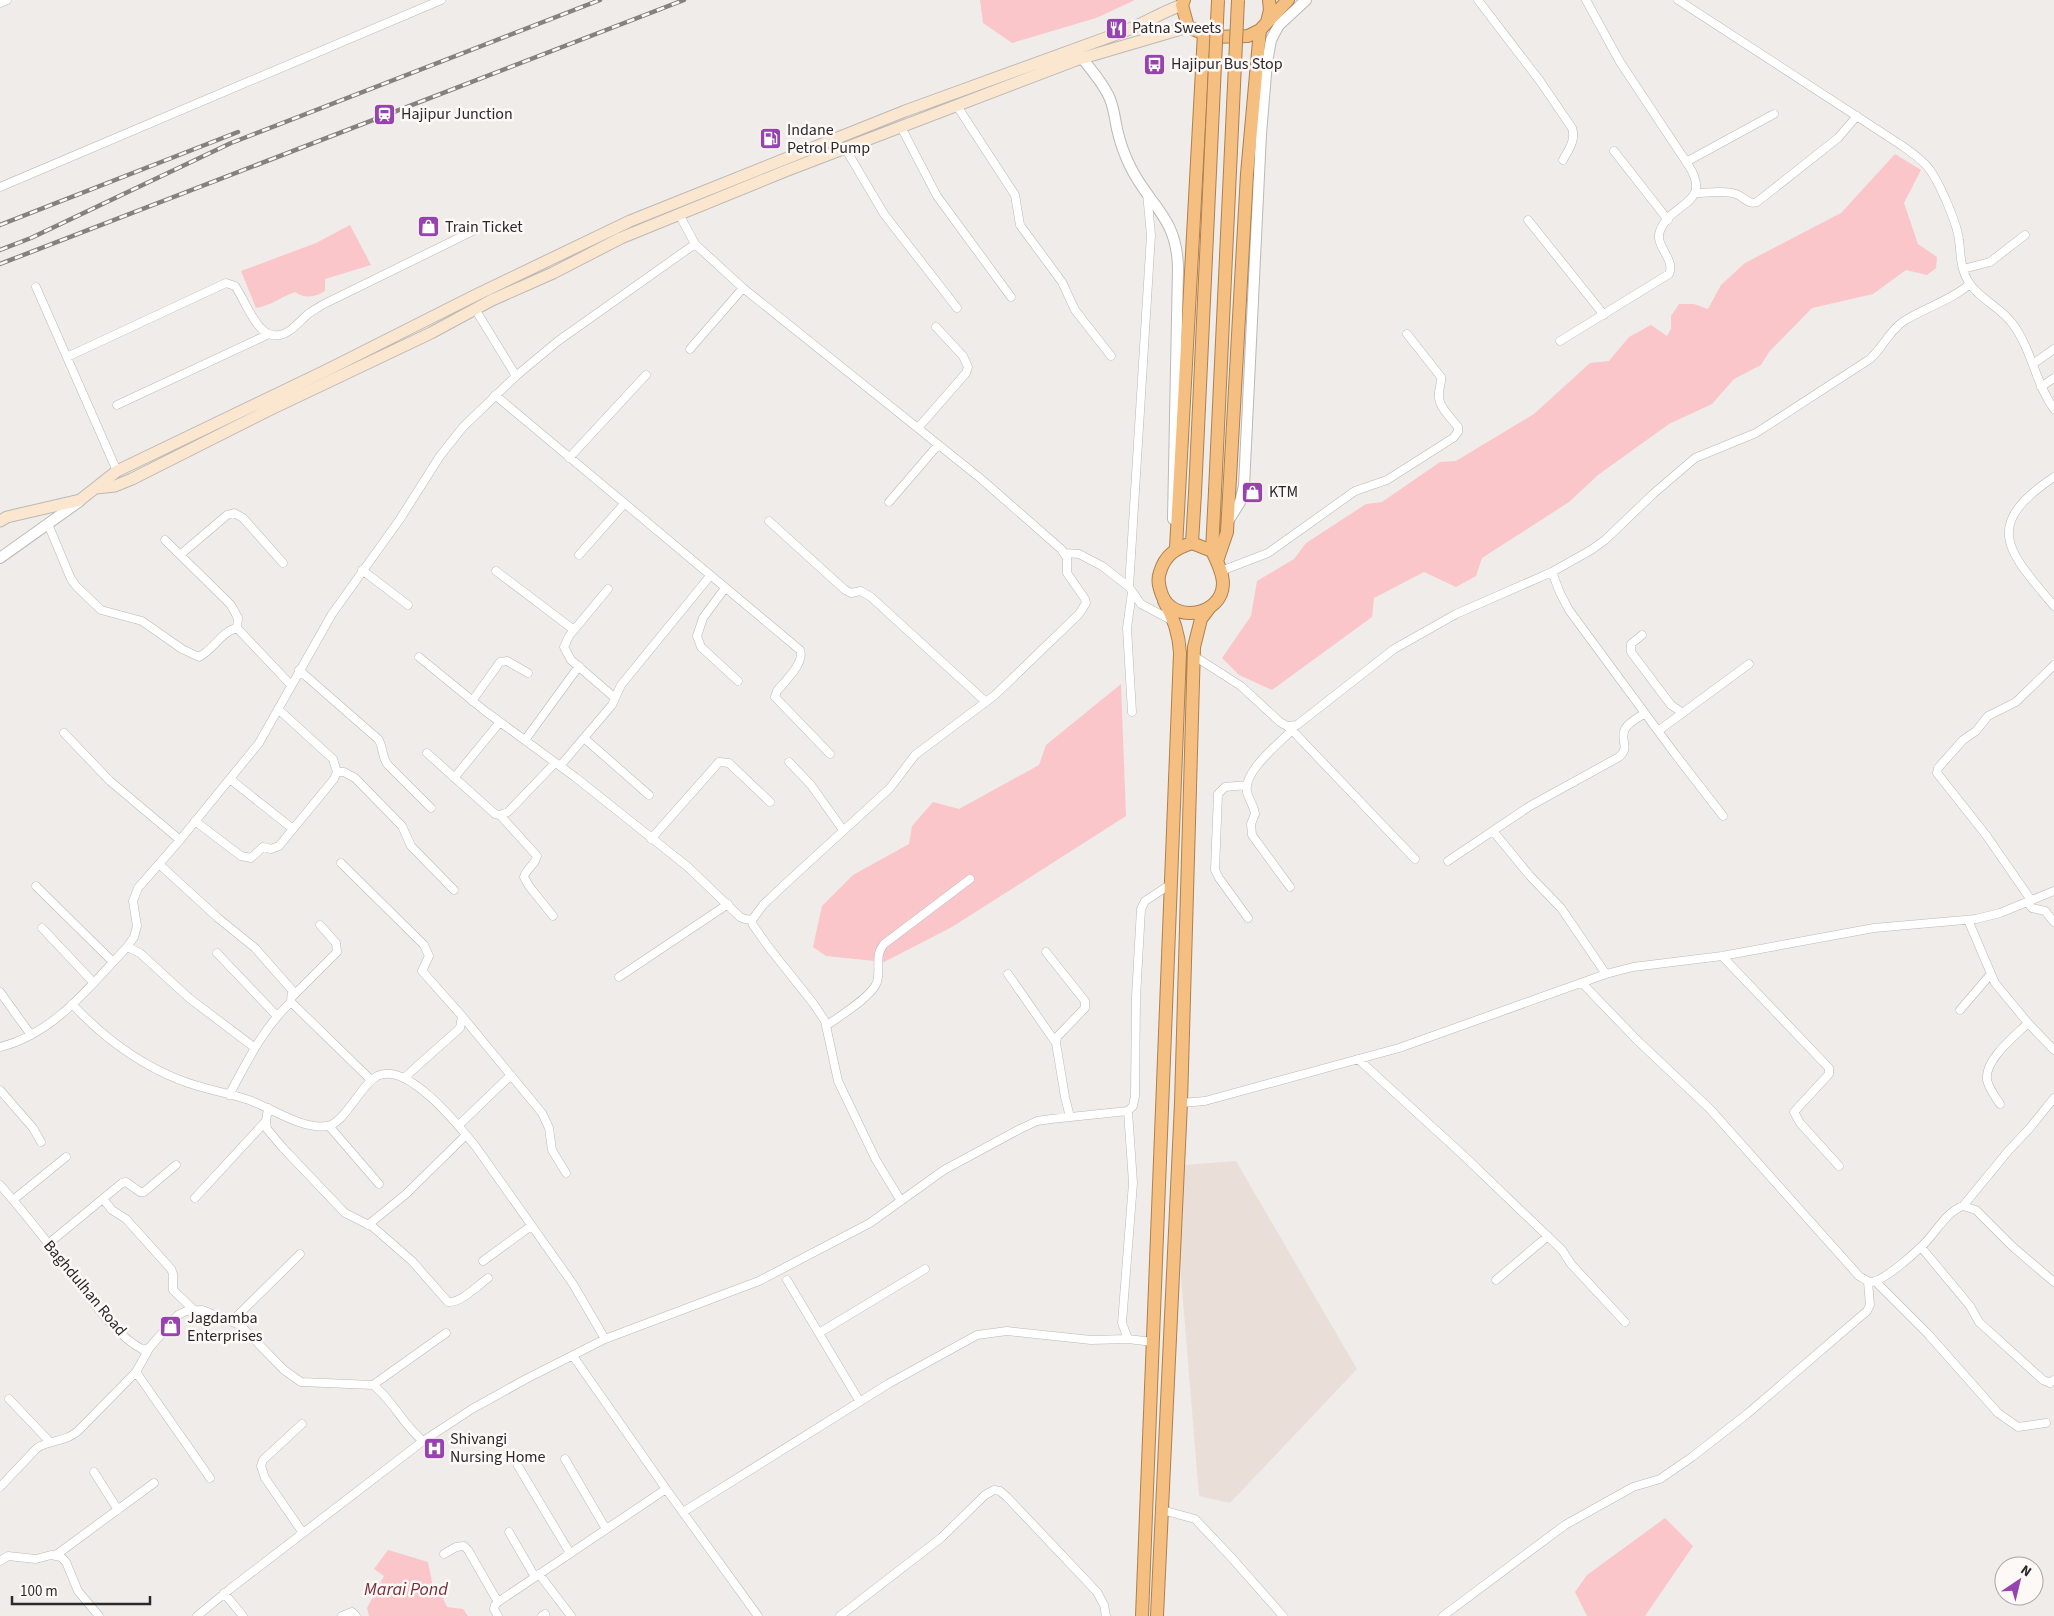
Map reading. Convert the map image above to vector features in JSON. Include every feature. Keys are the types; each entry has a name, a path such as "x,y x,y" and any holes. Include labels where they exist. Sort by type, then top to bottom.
{"highway":[{"path":"1192,543 1218,0"},
{"path":"1157,1616 1181,1103 1194,647 1201,619 1216,601 1223,586 1216,561 1215,491 1238,0"},
{"path":"1216,561 1224,544 1227,523 1247,174 1263,26 1270,10 1270,0"},
{"path":"1183,2 1188,27 1212,37 1248,36 1263,26 1288,0"},
{"path":"1176,548 1204,33"},
{"path":"1192,543 1216,561"},
{"path":"1142,1616 1180,653 1176,623 1164,601 1158,580 1167,556 1176,548 1192,543"},
{"path":"1164,601 1185,614 1198,612 1210,607"}],"main road":[{"path":"96,488 115,486 132,479 475,309 554,273 621,238 679,214 757,176 948,95 1125,31 1183,2"},
{"path":"2,517 80,500 117,471 630,221 757,176 845,148 1082,58 1188,27"}],"street":[{"path":"0,3 7,0"},
{"path":"0,187 426,3 441,0"},
{"path":"1227,523 1240,502 1244,486 1261,134 1267,62 1271,40 1279,25 1306,0"},
{"path":"1478,0 1572,128 1574,134 1573,142 1563,160"},
{"path":"1560,341 1669,274 1671,266 1659,238 1659,232 1668,220 1696,192 1696,177 1620,62 1586,0"},
{"path":"1678,0 1901,145 1930,170 1956,226 1962,269 1974,290 1998,308 2012,323 2023,340 2042,387 2054,409"},
{"path":"1082,58 1104,87 1111,100 1122,149 1131,168 1171,229 1178,253 1172,499 1173,521 1177,529"},
{"path":"957,106 1015,195 1020,225 1062,282 1075,310 1111,356"},
{"path":"1686,162 1774,114"},
{"path":"1696,192 1737,194 1748,202 1758,202 1838,138 1857,116"},
{"path":"901,127 937,196 1011,297"},
{"path":"845,148 884,214 957,308"},
{"path":"1614,151 1668,220"},
{"path":"1132,712 1127,628 1150,235 1147,192"},
{"path":"679,214 695,244 744,288 980,478 1065,554 1079,554 1102,566 1130,589 1141,604 1176,623"},
{"path":"1528,220 1604,315"},
{"path":"117,405 267,335 279,336 289,331 307,314 322,305 473,231"},
{"path":"1962,269 1990,262 2025,235"},
{"path":"0,1047 20,1041 49,1024 72,1004 127,947 134,937 137,926 133,901 138,888 259,743 332,614 400,520 440,456 463,427 495,395 558,341 695,244"},
{"path":"67,357 226,283 235,286 259,328 267,335"},
{"path":"1290,888 1252,835 1251,824 1255,814 1247,793 1247,785 1253,770 1290,728 1310,717 1394,649 1456,614 1552,572 1591,550 1605,540 1653,494 1695,458 1756,433 1793,410 1870,359 1880,350 1892,332 1903,322 1955,296 1970,284"},
{"path":"36,287 117,471"},
{"path":"690,349 744,288"},
{"path":"475,309 516,376"},
{"path":"918,428 966,373 968,367 963,356 936,327"},
{"path":"1216,561 1268,553 1355,491 1387,480 1453,438 1458,432 1458,427 1441,403 1439,396 1442,382 1440,377 1407,334"},
{"path":"2033,364 2054,349"},
{"path":"569,458 646,375"},
{"path":"2042,387 2054,378"},
{"path":"495,395 800,650 802,654 800,661 777,691 775,697 830,754"},
{"path":"889,502 938,445"},
{"path":"2054,477 2033,491 2019,505 2012,515 2008,526 2008,541 2017,560 2054,606"},
{"path":"0,558 80,500"},
{"path":"579,555 624,504"},
{"path":"180,555 227,515 234,513 244,518 283,563"},
{"path":"769,521 845,590 851,593 861,591 871,597 986,702"},
{"path":"48,524 72,579 77,587 101,610 142,621 182,649 199,657 206,654 227,633 237,628"},
{"path":"165,540 231,605 238,618 237,628 291,685"},
{"path":"752,920 763,905 890,788 915,755 1010,682 1083,609 1085,599 1067,573 1065,554"},
{"path":"362,570 408,605"},
{"path":"496,571 574,630"},
{"path":"1552,572 1560,594 1569,610 1722,816"},
{"path":"500,815 508,812 584,738 612,705 621,686 710,576"},
{"path":"725,588 703,618 697,636 701,647 738,681"},
{"path":"608,589 574,630 565,642 564,647 571,660 615,698"},
{"path":"1642,635 1631,644 1631,652 1671,705 1683,713"},
{"path":"1194,656 1232,679 1280,722 1290,728 1414,859"},
{"path":"420,657 472,701 558,765 700,876 740,917 745,920 752,920"},
{"path":"472,701 500,662 507,660 528,673"},
{"path":"1658,731 1750,664"},
{"path":"2054,665 2016,702 1988,716 1976,731 1963,740 1938,768 1937,773 1986,835 2032,908 2045,911 2054,922"},
{"path":"524,740 579,666"},
{"path":"300,670 378,739 381,743 384,760 431,808"},
{"path":"195,821 246,858 251,858 263,846 275,848 334,779 337,772 336,765 332,759 278,709"},
{"path":"1448,861 1530,806 1619,757 1624,752 1626,746 1623,736 1626,727 1645,713"},
{"path":"454,778 500,722"},
{"path":"64,733 110,781 180,840"},
{"path":"584,738 649,795"},
{"path":"427,753 495,814 500,815 537,856 524,877 528,886 553,916"},
{"path":"651,839 719,762 729,763 770,802"},
{"path":"789,762 811,785 843,830"},
{"path":"337,772 344,772 355,778 402,826 411,846 454,890"},
{"path":"230,779 293,829"},
{"path":"1247,785 1225,787 1218,794 1215,870 1248,918"},
{"path":"1493,831 1530,876 1562,908 1606,974"},
{"path":"341,863 424,945 429,956 422,971 462,1016 547,1121 552,1150 566,1173"},
{"path":"159,864 218,918 255,948 287,983 292,990 292,999 371,1080"},
{"path":"826,1026 875,987 878,971 877,956 884,944 970,879"},
{"path":"197,1616 423,1441 472,1409 526,1379 605,1339 759,1281 870,1223 944,1170 1020,1129 1037,1122 1128,1111 1133,1106 1134,1096 1136,987 1142,909 1145,901 1171,884"},
{"path":"36,886 113,962"},
{"path":"1181,1103 1205,1101 1408,1045 1606,974 1633,967 1722,956 1874,928 1968,920 2000,913 2054,891"},
{"path":"619,977 728,904"},
{"path":"752,920 753,925 770,949 813,1002 826,1026 838,1081 876,1160 900,1201"},
{"path":"1968,920 1990,975 2028,1023 2054,1050"},
{"path":"229,1095 276,1015 337,952 336,943 320,925"},
{"path":"42,928 93,982"},
{"path":"127,947 140,953 189,998 255,1048"},
{"path":"1046,952 1085,1002 1085,1008 1057,1037 1056,1042 1070,1117"},
{"path":"217,953 276,1015"},
{"path":"1722,956 1829,1068 1830,1074 1794,1112 1800,1123 1839,1166"},
{"path":"1008,974 1056,1042"},
{"path":"1960,1010 1990,975"},
{"path":"1582,983 1637,1040 1710,1109 1859,1276 1872,1282 1928,1334 1998,1413 2018,1427 2046,1423"},
{"path":"0,992 32,1035"},
{"path":"72,1004 94,1027 113,1042 179,1080 247,1099 301,1122 317,1126 329,1126 340,1118 371,1080 388,1074 405,1077 433,1100 466,1134 573,1284 605,1339"},
{"path":"405,1077 460,1028 462,1016"},
{"path":"2000,1104 1987,1082 1989,1068 1995,1057 2028,1023"},
{"path":"1358,1059 1548,1236 1565,1253 1571,1264 1625,1322"},
{"path":"459,1125 511,1075"},
{"path":"0,1090 33,1128 42,1142"},
{"path":"1443,1616 1565,1526 1633,1487 1664,1476 1748,1414 1867,1311 1870,1305 1872,1282 1921,1247 1952,1212 1964,1206 2054,1098"},
{"path":"268,1108 266,1121 267,1130 270,1134 336,1204 346,1213 368,1224 383,1235 412,1261 448,1302 452,1302 488,1278"},
{"path":"1128,1111 1133,1183 1122,1323 1128,1339"},
{"path":"195,1198 266,1121"},
{"path":"329,1126 379,1184"},
{"path":"368,1224 406,1194 466,1134"},
{"path":"13,1200 66,1157"},
{"path":"48,1244 122,1183 126,1182 140,1192 144,1192 176,1165"},
{"name":"Baghdulhan Road","path":"0,1185 92,1301 129,1340 144,1350 150,1347"},
{"path":"103,1199 112,1210 126,1219 171,1269 173,1274 173,1290 193,1309"},
{"path":"1964,1206 1976,1210 2013,1247 2054,1282"},
{"path":"483,1261 532,1226"},
{"path":"1496,1280 1548,1236"},
{"path":"1921,1247 1970,1306 1979,1322 2043,1380 2050,1382 2054,1380"},
{"path":"232,1321 300,1254"},
{"path":"820,1333 925,1269"},
{"path":"787,1280 860,1402"},
{"path":"0,1487 36,1448 50,1442 62,1441 71,1437 136,1372 150,1347 178,1315 186,1310 193,1309 232,1321 248,1332 284,1370 301,1382 373,1385 381,1391 407,1426 423,1441"},
{"path":"683,1512 860,1402 977,1335 1007,1332 1090,1340 1128,1339 1153,1342"},
{"path":"373,1385 446,1333"},
{"path":"573,1356 758,1616"},
{"path":"136,1372 210,1478"},
{"path":"9,1399 50,1442"},
{"path":"302,1424 264,1460 261,1466 265,1478 303,1533"},
{"path":"565,1459 606,1529"},
{"path":"518,1466 570,1553"},
{"path":"94,1472 118,1510"},
{"path":"0,1561 8,1556 36,1559 56,1555 154,1482"},
{"path":"498,1616 494,1609 498,1602 666,1489"},
{"path":"845,1615 941,1538 984,1495 994,1490 1000,1491 1007,1497 1097,1592 1104,1605 1106,1616"},
{"path":"1162,1510 1195,1519 1232,1557 1284,1616"},
{"path":"509,1532 537,1576 571,1616"},
{"path":"444,1554 456,1547 464,1546 498,1602"},
{"path":"56,1555 66,1562 78,1591 99,1616"},
{"path":"224,1594 243,1616"},
{"path":"342,1616 352,1612 356,1616"}],"shaded area":[{"path":"1236,1161 1357,1369 1230,1503 1199,1496 1172,1166"}],"water":[{"path":"980,0 1135,0 1096,18 1012,43 983,23"},
{"path":"1895,154 1921,170 1904,203 1918,244 1937,257 1936,268 1927,275 1906,270 1873,294 1812,308 1769,352 1761,365 1734,379 1712,404 1669,424 1598,475 1569,502 1482,558 1476,576 1456,587 1424,572 1374,598 1372,617 1272,690 1239,675 1222,658 1251,616 1257,581 1294,559 1306,543 1366,504 1382,502 1440,462 1456,461 1534,414 1590,363 1609,361 1629,337 1651,325 1667,336 1671,329 1671,316 1679,304 1694,304 1708,309 1721,285 1745,263 1841,213"},
{"path":"350,225 371,265 325,279 325,291 318,295 307,296 295,292 256,308 241,271 316,243"},
{"path":"1121,684 1126,816 952,927 884,962 826,956 813,947 822,906 853,875 909,844 912,826 933,802 959,809 1039,765 1046,745"},
{"path":"1665,1518 1693,1546 1645,1616 1587,1616 1575,1592 1587,1575"},
{"name":"Marai Pond","path":"388,1550 428,1562 433,1587 442,1596 447,1607 463,1609 468,1616 369,1616 367,1608 384,1576 374,1569"}],"railway":[{"path":"0,250 31,238 231,143 600,0"},
{"path":"0,264 684,0"},
{"path":"0,225 238,132"}],"place":[{"name":"Patna Sweets","path":"1116,28"},
{"name":"Hajipur Bus Stop","path":"1155,64"},
{"name":"Hajipur Junction","path":"385,114"},
{"name":"Indane Petrol Pump","path":"771,139"},
{"name":"Train Ticket","path":"429,227"},
{"name":"KTM","path":"1253,492"},
{"name":"Jagdamba Enterprises","path":"171,1327"},
{"name":"Shivangi Nursing Home","path":"434,1448"}]}
